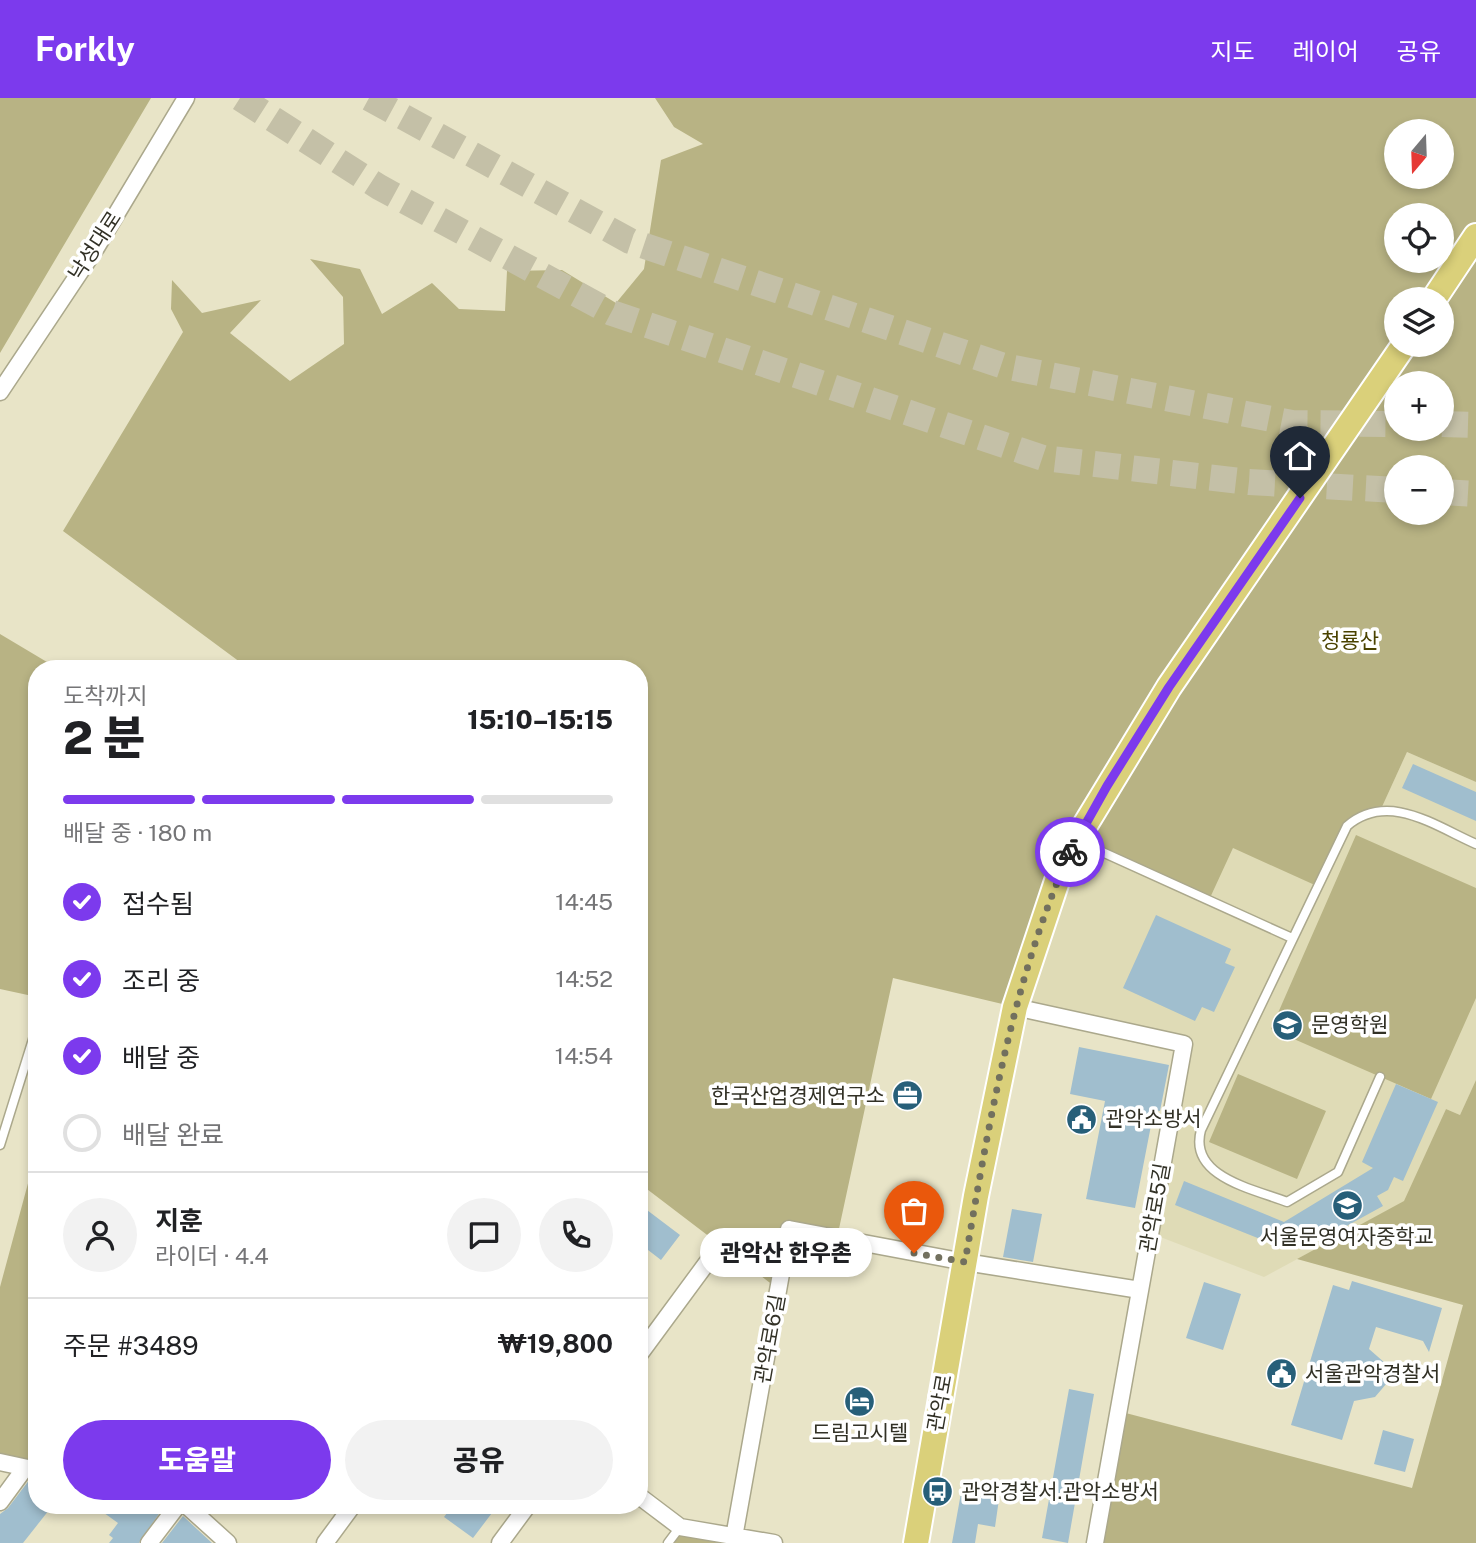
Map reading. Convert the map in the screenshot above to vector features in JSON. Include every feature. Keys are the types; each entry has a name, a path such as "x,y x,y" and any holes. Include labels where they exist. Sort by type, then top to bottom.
{"main road":[{"path":"1442,287 1476,236"},
{"name":"관악로","path":"916,1543 965,1262 1015,1007 1040,925 1076,840 1169,687 1396,357"}],"street":[{"name":"낙성대로","path":"0,392 96,248 186,98"},
{"name":"관악로5길","path":"1015,1007 1184,1044 1095,1543"},
{"name":"관악로6길","path":"734,1540 789,1229 965,1262"},
{"path":"648,1343 720,1245"},
{"path":"965,1262 1140,1290"},
{"path":"0,1462 28,1468"},
{"path":"0,1502 28,1472"},
{"path":"648,1503 680,1527 734,1540 774,1543"},
{"path":"149,1543 171,1514"},
{"path":"196,1514 228,1543"},
{"path":"325,1543 346,1514"},
{"path":"500,1543 521,1514"}],"lane":[{"path":"1380,1077 1338,1172 1287,1202 1221,1176 1205,1162 1199,1144 1201,1130 1342,834 1360,816 1381,809 1399,811 1476,844"},
{"path":"1076,840 1292,938"},
{"path":"0,1145 28,1055"},
{"path":"668,1543 680,1527"}],"shaded area":[{"name":"문영학원","path":"1407,752 1476,782 1476,1080 1460,1115 1446,1109 1405,1201 1264,1277 1150,1233 1184,1044 1015,1007 1076,840 1265,780 1381,809"}],"green space":[{"path":"0,98 151,98 0,353"},
{"name":"청룡산","path":"655,98 1476,98 1476,782 1407,752 1381,809 1354,821 1317,886 1233,848 1209,900 1076,840 1015,1007 893,978 837,1238 789,1229 778,1289 648,1190 648,660 237,660 63,531 183,332 171,309 172,280 202,313 261,300 230,333 290,381 344,344 343,297 310,259 360,269 382,314 432,283 459,309 505,311 507,271 562,270 616,303 644,269 661,160 703,144 674,127"},
{"path":"0,634 44,660 28,660 28,995 0,989"},
{"path":"1356,835 1476,888 1476,998 1431,1099 1271,1029"},
{"path":"1238,1074 1326,1111 1297,1179 1209,1142"},
{"path":"1476,1080 1476,1543 1095,1543 1118,1411 1412,1488 1463,1305 1297,1259 1404,1201 1446,1109 1460,1115"},
{"path":"28,1183 28,1460 25,1468 0,1462 0,1287"},
{"path":"680,1527 733,1543 668,1543"}],"building":[{"path":"1413,764 1476,792 1476,821 1402,788"},
{"path":"1156,915 1231,949 1225,963 1235,967 1214,1012 1202,1007 1195,1021 1123,988"},
{"path":"1079,1047 1169,1065 1160,1111 1154,1110 1135,1208 1086,1199 1105,1101 1070,1094"},
{"name":"서울문영여자중학교","path":"1396,1084 1438,1102 1403,1181 1394,1177 1388,1190 1377,1196 1383,1206 1332,1234 1327,1225 1297,1243 1275,1245 1175,1205 1184,1181 1284,1222 1373,1168 1362,1162"},
{"path":"1012,1209 1042,1214 1033,1262 1003,1257"},
{"path":"648,1211 680,1235 661,1260 648,1250"},
{"path":"1352,1281 1442,1308 1429,1352 1423,1341 1376,1327 1369,1349 1385,1363 1387,1383 1375,1397 1354,1401 1342,1440 1291,1425 1333,1285 1349,1290"},
{"path":"1204,1282 1241,1294 1223,1350 1186,1338"},
{"path":"1069,1389 1094,1394 1068,1543 1042,1538"},
{"path":"1383,1430 1414,1439 1405,1472 1374,1464"},
{"path":"28,1482 28,1514 46,1514 23,1543 0,1543 0,1514 8,1508"},
{"path":"961,1493 999,1499 995,1527 978,1524 975,1543 952,1543"},
{"path":"106,1514 159,1514 139,1543 109,1543 113,1538 109,1535 118,1523"},
{"path":"446,1514 491,1514 473,1538 444,1517"},
{"path":"183,1516 212,1543 162,1543"}],"tunnel":[{"path":"240,98 379,187 612,313 1043,458 1249,482 1384,489"},
{"path":"369,98 630,241 1004,366 1292,423 1384,424"},
{"path":"1454,424 1476,425"},
{"path":"1454,493 1476,494"}],"way so far":[{"path":"914,1253 965,1262 1015,1007 1040,925 1070,852"}],"place":[{"name":"문영학원","path":"1288,1025"},
{"name":"한국산업경제연구소","path":"908,1096"},
{"name":"관악소방서","path":"1082,1119"},
{"name":"서울문영여자중학교","path":"1347,1205"},
{"name":"관악산 한우촌","path":"914,1253"},
{"name":"서울관악경찰서","path":"1282,1374"},
{"name":"드림고시텔","path":"860,1401"},
{"name":"관악경찰서.관악소방서","path":"938,1492"}],"route":[{"path":"1070,852 1107,786 1169,687 1300,498"}]}
